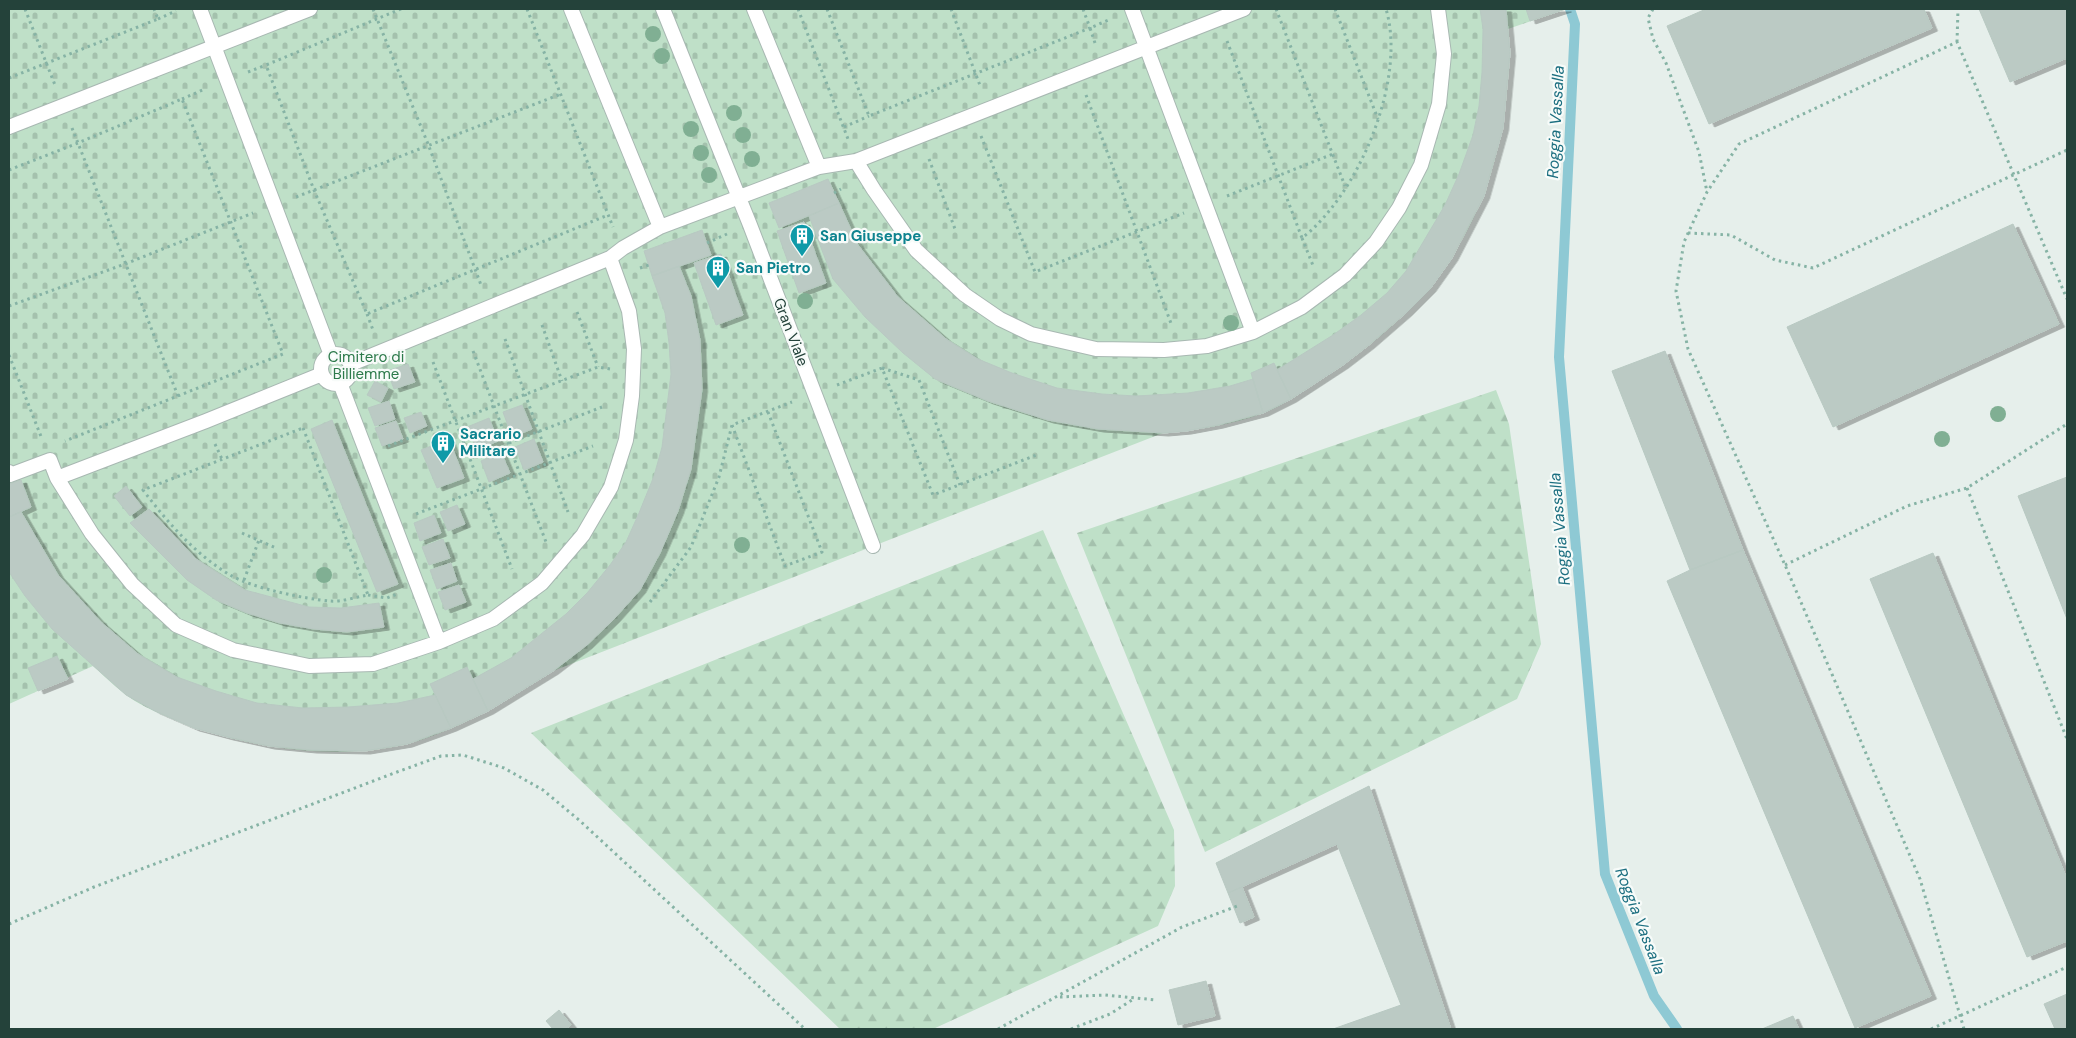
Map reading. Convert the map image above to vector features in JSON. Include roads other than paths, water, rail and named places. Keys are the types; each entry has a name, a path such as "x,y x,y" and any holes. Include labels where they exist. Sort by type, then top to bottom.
{"lane":[{"path":"200,9 330,355"},
{"path":"9,127 310,9"},
{"path":"571,9 660,227"},
{"name":"Gran Viale","path":"663,9 873,546"},
{"path":"754,9 819,167"},
{"path":"1132,9 1253,332"},
{"path":"351,364 490,309 610,258 623,248 660,227 819,167 856,161 1244,9"},
{"path":"856,161 916,250 965,295 1000,319 1031,334 1096,349 1164,350 1207,346 1253,332 1302,307 1345,275 1376,242 1399,208 1421,165 1439,104 1444,54 1438,9"},
{"path":"9,472 10,475 48,454 57,478 92,534 132,584 176,625 233,650 310,666 373,664 439,642 493,619 535,588 554,570 583,535 611,487 623,449 632,396 634,348 629,311 610,258"},
{"path":"341,354 351,364 351,374 340,383 331,383 322,374 323,362 330,355 341,354"},
{"path":"57,478 322,374"},
{"path":"340,383 439,642"}],"waterway":[{"name":"Roggia Vassalla","path":"1570,9 1575,24 1559,357 1605,874 1654,996 1677,1029"}],"place":[{"name":"San Giuseppe","path":"802,257"},
{"name":"San Pietro","path":"718,289"},
{"name":"Sacrario Militare","path":"443,464"}],"park label":[{"name":"Cimitero di Billiemme","path":"366,366"}]}
